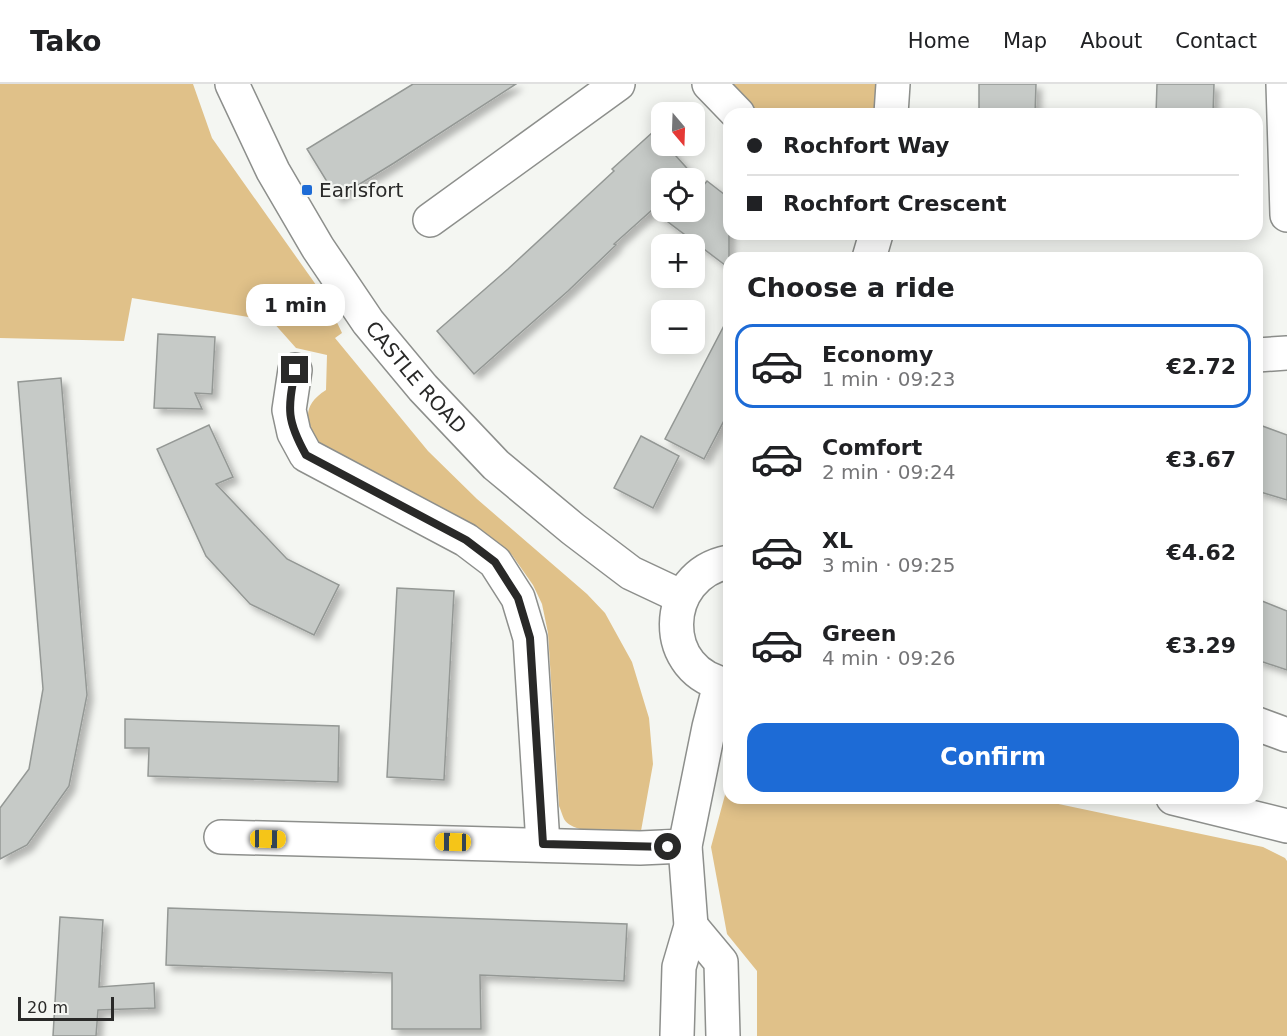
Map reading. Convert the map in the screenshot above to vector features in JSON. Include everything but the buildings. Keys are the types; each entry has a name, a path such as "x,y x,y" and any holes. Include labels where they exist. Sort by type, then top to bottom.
{"street":[{"name":"CASTLE ROAD","path":"232,84 273,171 318,248 368,322 423,388 496,465 573,529 632,573 682,597"},
{"path":"430,220 618,84"},
{"path":"709,84 732,108"},
{"path":"891,108 893,84"},
{"path":"1283,84 1287,215"},
{"path":"1263,355 1287,353"},
{"path":"295,370 289,410 294,433 306,455 466,540 495,562 518,598 530,638 543,844"},
{"path":"723,564 709,568 694,579 682,597 677,612 676,630 680,648 690,663 704,676 723,683"},
{"path":"677,1036 679,967 691,926 685,846 709,727 723,689"},
{"path":"1263,726 1287,735"},
{"path":"1197,804 1287,826"},
{"path":"221,837 640,848 685,846"},
{"path":"691,926 721,962 723,1036"}],"shaded area":[{"path":"0,84 193,84 212,138 326,299 342,333 335,338 428,451 477,499 587,594 605,613 632,662 649,718 653,764 641,831 588,831 570,825 564,819 559,806 548,633 542,604 533,585 512,555 493,539 323,448 312,432 308,417 312,403 326,390 327,355 296,348 272,321 132,298 124,341 0,338"},
{"path":"733,84 878,84 878,108 753,108"},
{"path":"723,802 1059,804 1263,847 1287,861 1287,1036 757,1036 757,971 727,934 711,847"}],"place":[{"name":"Earlsfort","path":"307,190"}],"route":[{"path":"295,370 289,410 294,433 306,455 466,540 495,562 518,598 530,638 543,844 668,847"}]}
